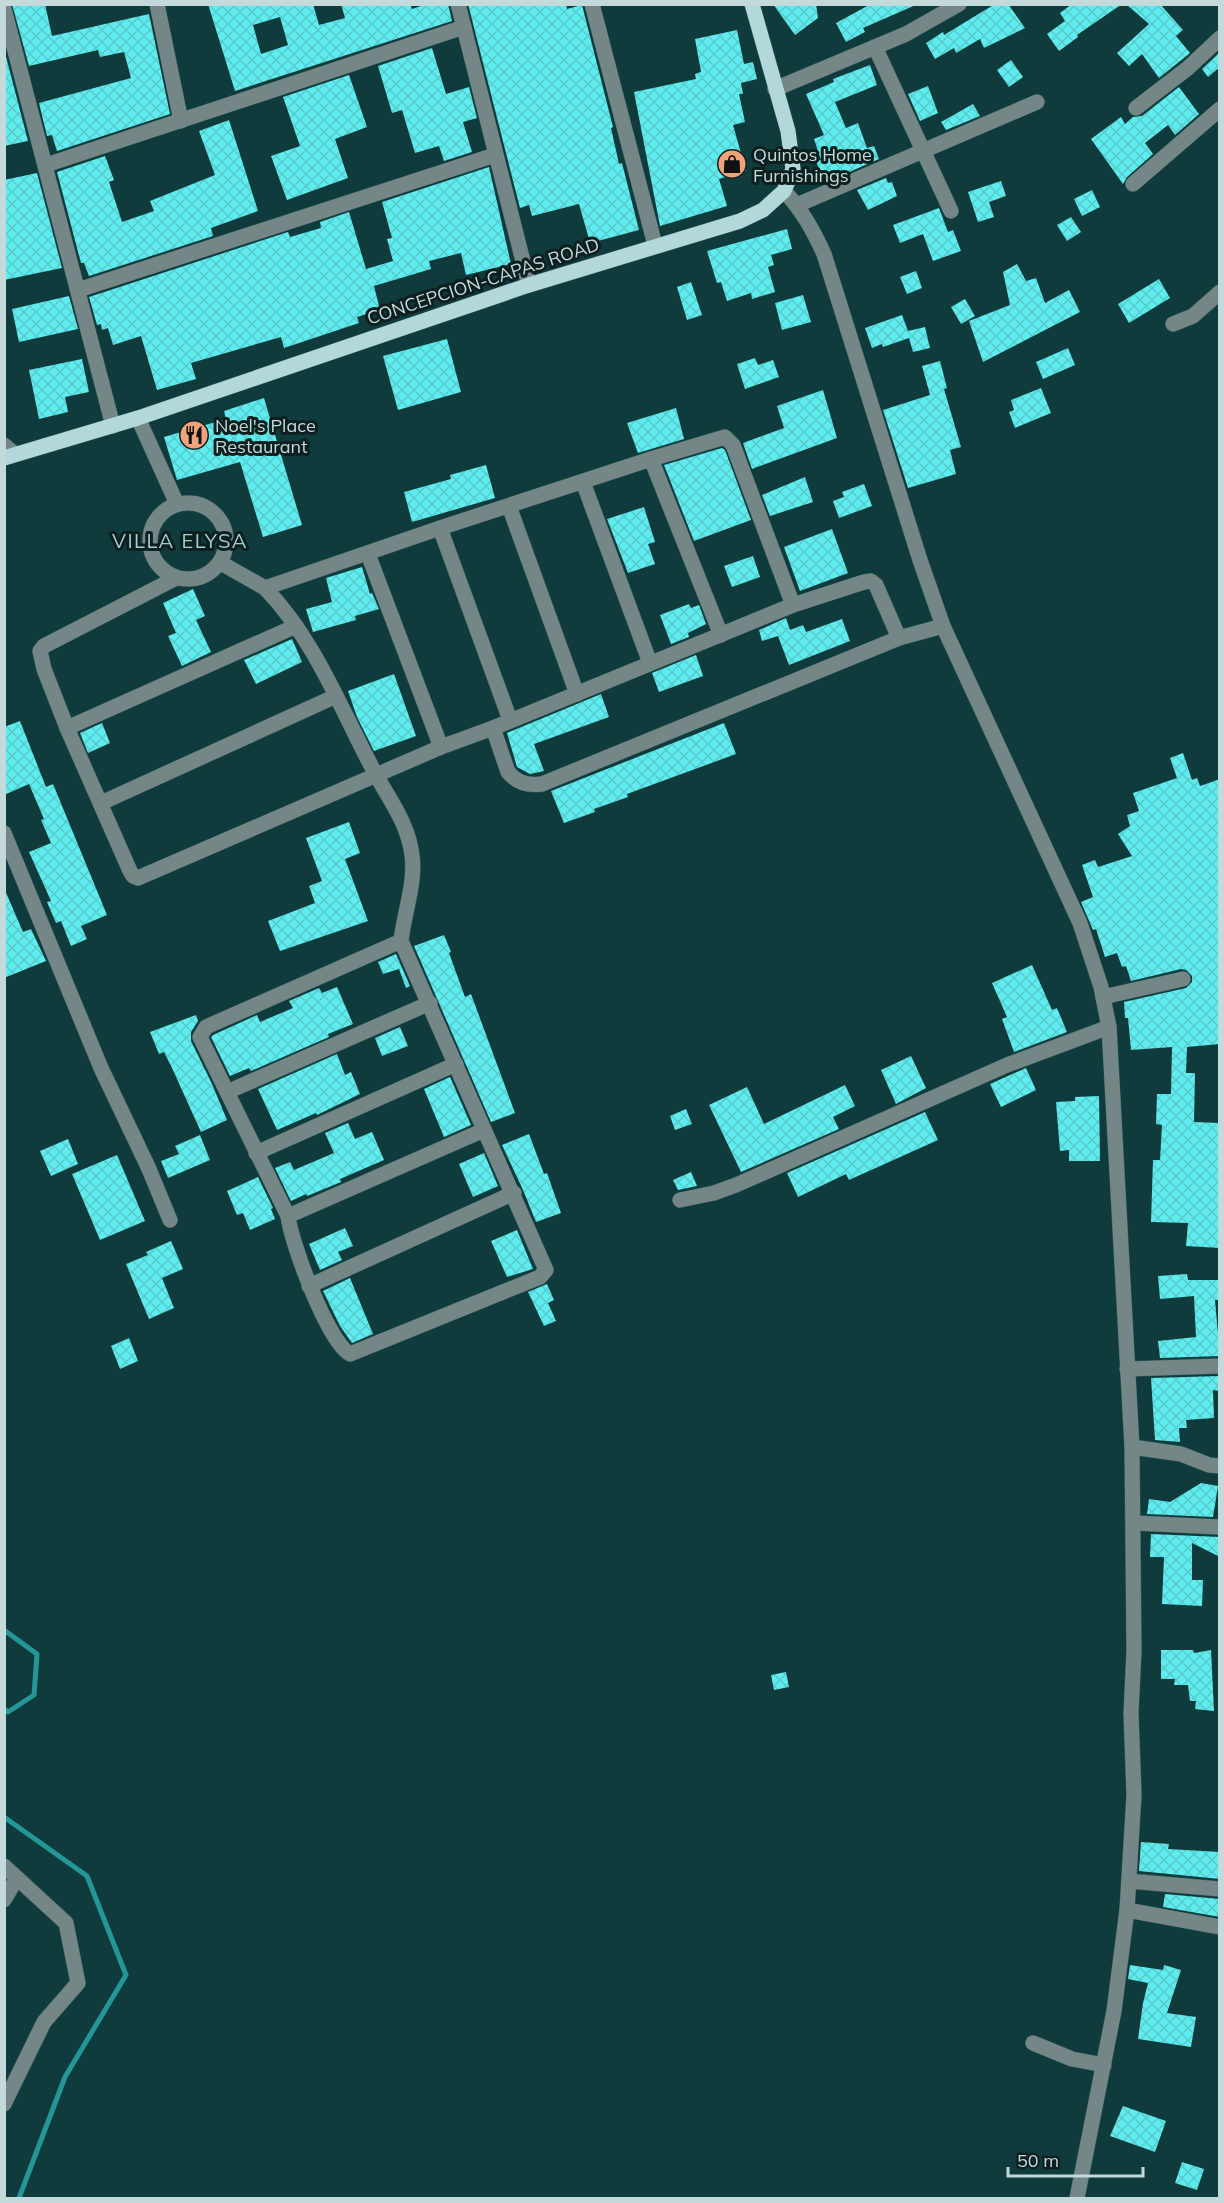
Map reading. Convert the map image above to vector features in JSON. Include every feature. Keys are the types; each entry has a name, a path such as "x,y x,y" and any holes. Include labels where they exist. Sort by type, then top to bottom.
{"main road":[{"path":"752,4 792,153 793,169 784,191"},
{"name":"CONCEPCION-CAPAS ROAD","path":"8,452 113,426 529,285 740,221 763,210 784,191"}],"street":[{"path":"157,4 181,121"},
{"path":"458,4 529,285"},
{"path":"592,4 655,245"},
{"path":"775,89 906,34 959,4"},
{"path":"4,9 113,426"},
{"path":"46,165 464,27"},
{"path":"1136,108 1188,68 1220,38"},
{"path":"875,47 951,211"},
{"path":"797,205 1037,102"},
{"path":"1133,184 1220,110"},
{"path":"78,290 495,155"},
{"path":"784,191 812,227 824,254 943,626 1068,895 1087,943 1109,1027 1132,1447 1134,1652 1131,1713 1134,1795 1127,1910 1114,2011 1077,2199"},
{"path":"1173,324 1193,316 1220,292"},
{"path":"138,418 177,504"},
{"path":"266,588 440,528 725,437 733,445 793,606"},
{"path":"651,459 721,635"},
{"path":"583,482 650,663"},
{"path":"193,503 207,508 219,518 226,532 227,548 221,563 208,575 191,580 176,578 160,569 152,556 149,540 153,525 163,512 177,504 193,503"},
{"path":"509,506 577,694"},
{"path":"440,528 510,720"},
{"path":"368,554 441,747"},
{"path":"221,563 266,588 314,651 376,775 395,804 408,831 413,856 413,880 404,915 402,941 546,1270 540,1277 350,1354 342,1348 309,1286 293,1244 288,1216 200,1041 206,1027 402,941"},
{"path":"176,578 42,649 40,656 68,728 133,876 143,877 441,747 793,606 864,582 871,581 876,585 900,638"},
{"path":"68,728 296,626"},
{"path":"493,728 512,776 527,784 542,784 900,638 943,626"},
{"path":"101,803 336,696"},
{"path":"4,833 101,1068 149,1169 170,1220"},
{"path":"1103,997 1183,979"},
{"path":"226,1092 430,1003"},
{"path":"680,1200 714,1193 735,1185 1007,1065 1109,1027"},
{"path":"256,1153 456,1064"},
{"path":"288,1216 484,1130"},
{"path":"309,1286 514,1193"},
{"path":"1127,1369 1220,1366"},
{"path":"1132,1447 1180,1454 1209,1465 1220,1466"},
{"path":"1134,1523 1220,1527"},
{"path":"4,1866 66,1923 78,1983 44,2022 4,2104"},
{"path":"4,1900 17,1878"},
{"path":"1129,1881 1220,1889"},
{"path":"1127,1910 1220,1928"},
{"path":"1033,2043 1072,2059 1104,2065"}],"building":[{"path":"12,4 45,4 52,36 149,14 170,114 57,151 52,135 47,136 39,103 131,78 124,52 100,57 98,50 29,66"},
{"path":"208,4 313,4 319,25 345,18 341,4 410,4 412,9 427,4 448,4 452,21 235,91","holes":["280,17 288,45 261,54 253,25"]},
{"path":"468,4 566,4 567,9 582,5 613,127 611,128 619,164 622,163 639,230 594,242 594,238 589,239 579,204 532,216 529,205 520,208"},
{"path":"773,4 816,4 818,18 795,35"},
{"path":"871,4 918,4 863,28 865,32 846,42 836,23"},
{"path":"995,4 1008,4 1025,28 984,48 980,39 956,53 954,48 935,59 926,43 943,32 944,35"},
{"path":"1072,4 1122,4 1077,35 1078,37 1059,51 1047,34 1065,21 1060,13"},
{"path":"1126,4 1160,4 1183,30 1176,36 1190,53 1159,78 1142,54 1129,66 1117,53 1149,24"},
{"path":"737,30 744,64 753,62 757,79 741,83 743,94 739,94 745,122 733,125 746,171 719,179 727,206 660,226 634,92 696,79 695,74 701,72 695,39"},
{"path":"432,48 446,94 469,87 477,118 463,122 472,152 444,161 439,146 415,153 402,110 392,113 378,66"},
{"path":"4,49 28,141 4,146"},
{"path":"1220,52 1220,67 1208,77 1202,69"},
{"path":"1011,60 1023,77 1009,87 997,70"},
{"path":"870,65 877,85 835,102 846,128 858,123 867,148 874,146 879,159 824,183 816,161 821,160 814,139 824,135 806,94 834,82 833,79"},
{"path":"349,75 367,127 335,139 348,178 287,200 271,156 300,146 283,97"},
{"path":"928,86 938,113 920,121 908,94"},
{"path":"1179,87 1199,114 1175,135 1168,125 1145,143 1153,154 1127,177 1123,184 1091,139 1121,117 1125,124 1133,117 1142,116"},
{"path":"973,104 980,116 946,130 941,122"},
{"path":"229,120 258,211 211,228 213,236 89,276 84,263 81,263 57,172 105,156 114,180 109,182 122,222 154,211 150,201 215,175 199,131"},
{"path":"489,167 511,264 466,275 461,253 429,261 431,269 374,286 380,310 357,317 359,323 284,348 281,337 191,363 196,379 157,390 141,336 113,345 108,328 102,330 101,324 97,325 89,297 288,232 290,237 321,228 320,222 349,212 366,269 393,261 387,239 392,238 382,202"},
{"path":"37,173 62,268 4,280 4,180"},
{"path":"886,178 888,183 892,182 897,196 868,210 857,190"},
{"path":"1001,181 1006,196 989,202 994,217 978,222 968,192"},
{"path":"1092,190 1100,207 1082,216 1074,199"},
{"path":"939,208 948,232 953,230 961,251 933,261 923,234 900,243 893,225"},
{"path":"1071,217 1081,232 1067,241 1057,225"},
{"path":"787,229 792,249 771,255 774,265 768,267 775,292 752,299 751,293 727,301 721,282 717,283 707,251"},
{"path":"1017,264 1026,281 1036,278 1045,303 1069,290 1080,312 983,362 969,321 1010,305 1003,272"},
{"path":"916,271 922,288 907,294 900,277"},
{"path":"1159,279 1170,298 1129,323 1118,304"},
{"path":"691,282 702,315 687,320 677,287"},
{"path":"803,295 811,322 782,330 775,303"},
{"path":"69,296 78,329 19,342 12,309"},
{"path":"965,299 975,316 961,324 951,307"},
{"path":"902,315 908,331 925,327 930,348 913,352 909,338 883,347 882,344 872,348 865,328"},
{"path":"447,339 461,392 398,410 383,356"},
{"path":"1068,348 1075,365 1043,379 1036,362"},
{"path":"755,358 758,365 773,360 779,377 745,389 737,364"},
{"path":"82,359 89,392 65,397 68,412 39,419 29,370"},
{"path":"940,361 947,388 944,389 961,447 950,450 956,474 908,488 883,410 930,395 922,366"},
{"path":"1041,388 1051,413 1015,428 1009,412 1014,410 1011,400"},
{"path":"823,390 837,438 752,469 743,443 784,428 777,406"},
{"path":"264,398 302,525 263,537 240,462 177,480 164,437 226,419 224,411"},
{"path":"676,408 684,439 638,453 627,423"},
{"path":"722,448 725,450 751,520 694,541 664,465"},
{"path":"486,465 495,498 412,522 404,492 451,479 450,475"},
{"path":"805,477 813,502 770,516 762,495"},
{"path":"864,484 872,506 839,518 833,501 844,497 842,492"},
{"path":"644,507 655,542 648,544 655,564 628,573 607,519"},
{"path":"832,529 848,573 800,591 784,547"},
{"path":"753,556 760,577 732,587 724,566"},
{"path":"362,567 370,594 372,593 379,609 355,616 356,620 313,632 306,609 332,602 326,578"},
{"path":"193,589 205,616 196,620 211,652 182,666 168,636 176,633 163,603"},
{"path":"689,604 691,608 699,605 706,624 688,633 689,637 671,644 660,615"},
{"path":"786,618 790,630 803,625 806,632 842,619 850,641 789,665 778,636 762,641 759,630"},
{"path":"292,639 302,662 256,684 244,660"},
{"path":"696,655 703,676 659,692 652,673"},
{"path":"394,674 416,736 374,751 357,717 348,691"},
{"path":"601,694 609,717 534,744 544,771 530,774 517,767 507,733"},
{"path":"20,721 46,787 53,784 107,915 81,926 87,939 71,946 61,921 56,923 47,902 51,901 29,852 51,843 41,820 44,819 29,784 4,795 4,727"},
{"path":"102,723 110,743 88,753 80,733"},
{"path":"724,723 736,754 627,794 628,797 564,823 551,791"},
{"path":"1183,753 1192,780 1197,778 1200,786 1220,779 1220,1044 1187,1047 1186,1073 1195,1073 1194,1122 1220,1123 1220,1248 1186,1246 1188,1223 1151,1222 1153,1160 1160,1160 1162,1125 1156,1124 1157,1094 1171,1094 1172,1047 1131,1050 1128,1018 1125,1018 1124,1002 1186,988 1192,982 1192,976 1186,970 1181,969 1131,981 1126,966 1122,967 1117,953 1105,957 1096,929 1093,930 1081,902 1093,897 1082,865 1095,860 1098,867 1132,856 1118,834 1130,826 1127,815 1139,811 1133,793 1177,778 1170,758"},
{"path":"349,822 360,853 345,859 368,921 280,951 268,921 315,903 309,886 322,881 306,838"},
{"path":"4,888 23,932 31,929 46,961 4,978"},
{"path":"444,935 465,997 471,994 515,1113 491,1122 414,946"},
{"path":"396,954 410,986 406,988 399,969 383,974 378,962"},
{"path":"1032,965 1052,1010 1057,1008 1067,1032 1014,1052 1002,1019 1007,1017 992,983"},
{"path":"337,987 353,1024 251,1071 249,1068 230,1076 211,1037 213,1035 257,1015 260,1022 293,1008 289,1001 319,988 322,993"},
{"path":"196,1015 198,1021 191,1032 191,1041 227,1120 201,1132 164,1052 159,1054 150,1032"},
{"path":"400,1027 408,1046 382,1056 375,1038"},
{"path":"337,1054 345,1075 351,1072 360,1094 317,1115 316,1113 277,1130 258,1089"},
{"path":"911,1056 926,1088 896,1104 881,1070"},
{"path":"1026,1068 1036,1090 1001,1107 990,1084"},
{"path":"450,1077 471,1125 444,1137 424,1089"},
{"path":"845,1085 855,1106 833,1117 839,1129 741,1172 709,1105 747,1087 764,1124"},
{"path":"1099,1096 1100,1161 1069,1161 1069,1150 1060,1151 1056,1102 1075,1101 1075,1097"},
{"path":"686,1109 692,1124 675,1130 670,1116"},
{"path":"925,1112 938,1140 849,1180 846,1174 798,1197 787,1173"},
{"path":"348,1123 355,1139 372,1132 384,1160 340,1179 341,1182 291,1201 275,1168 290,1162 294,1170 334,1153 325,1133"},
{"path":"529,1134 544,1174 547,1173 561,1213 536,1222 502,1145"},
{"path":"200,1135 210,1160 168,1178 161,1161 179,1154 175,1146"},
{"path":"68,1139 78,1164 51,1176 40,1151"},
{"path":"484,1153 498,1186 473,1197 459,1164"},
{"path":"117,1155 145,1221 100,1240 72,1174"},
{"path":"691,1172 697,1186 678,1190 673,1180"},
{"path":"258,1177 273,1208 271,1209 275,1219 250,1230 243,1213 237,1215 227,1191"},
{"path":"345,1228 353,1246 338,1252 342,1260 320,1270 309,1244"},
{"path":"517,1230 533,1269 507,1277 491,1241"},
{"path":"171,1241 183,1269 162,1278 174,1308 149,1319 126,1264 148,1255 146,1252"},
{"path":"1187,1274 1188,1280 1220,1280 1220,1300 1215,1300 1220,1356 1160,1358 1158,1341 1196,1337 1194,1296 1160,1299 1158,1276"},
{"path":"350,1278 373,1334 352,1343 340,1326 323,1291"},
{"path":"547,1284 554,1300 548,1303 556,1321 544,1326 528,1292"},
{"path":"129,1338 138,1361 120,1369 111,1346"},
{"path":"1220,1376 1220,1391 1213,1390 1214,1418 1186,1420 1187,1428 1179,1428 1180,1442 1155,1440 1151,1378"},
{"path":"1201,1483 1218,1486 1213,1517 1147,1514 1149,1499 1170,1502"},
{"path":"1151,1534 1220,1537 1220,1557 1192,1543 1192,1580 1203,1580 1202,1606 1162,1604 1164,1557 1150,1557"},
{"path":"1161,1650 1193,1650 1194,1653 1211,1650 1214,1711 1195,1709 1196,1701 1190,1701 1188,1685 1174,1685 1175,1679 1161,1679"},
{"path":"786,1672 789,1687 774,1690 771,1675"},
{"path":"1141,1842 1169,1844 1168,1849 1220,1852 1220,1879 1139,1871"},
{"path":"1165,1894 1220,1899 1220,1917 1163,1907"},
{"path":"1130,1965 1163,1970 1164,1965 1181,1970 1167,2013 1196,2017 1191,2047 1138,2039 1148,1983 1128,1979"},
{"path":"1123,2106 1166,2121 1155,2152 1110,2136"},
{"path":"1182,2162 1204,2169 1197,2190 1175,2183"}],"waterway":[{"path":"4,1630 37,1654 34,1695 8,1712 4,1709"},
{"path":"4,1817 87,1876 126,1975 65,2077 19,2198"}],"place":[{"name":"Quintos Home Furnishings","path":"732,164"},
{"name":"Noel's Place Restaurant","path":"194,435"}],"district":[{"name":"VILLA ELYSA","path":"180,540"}]}
